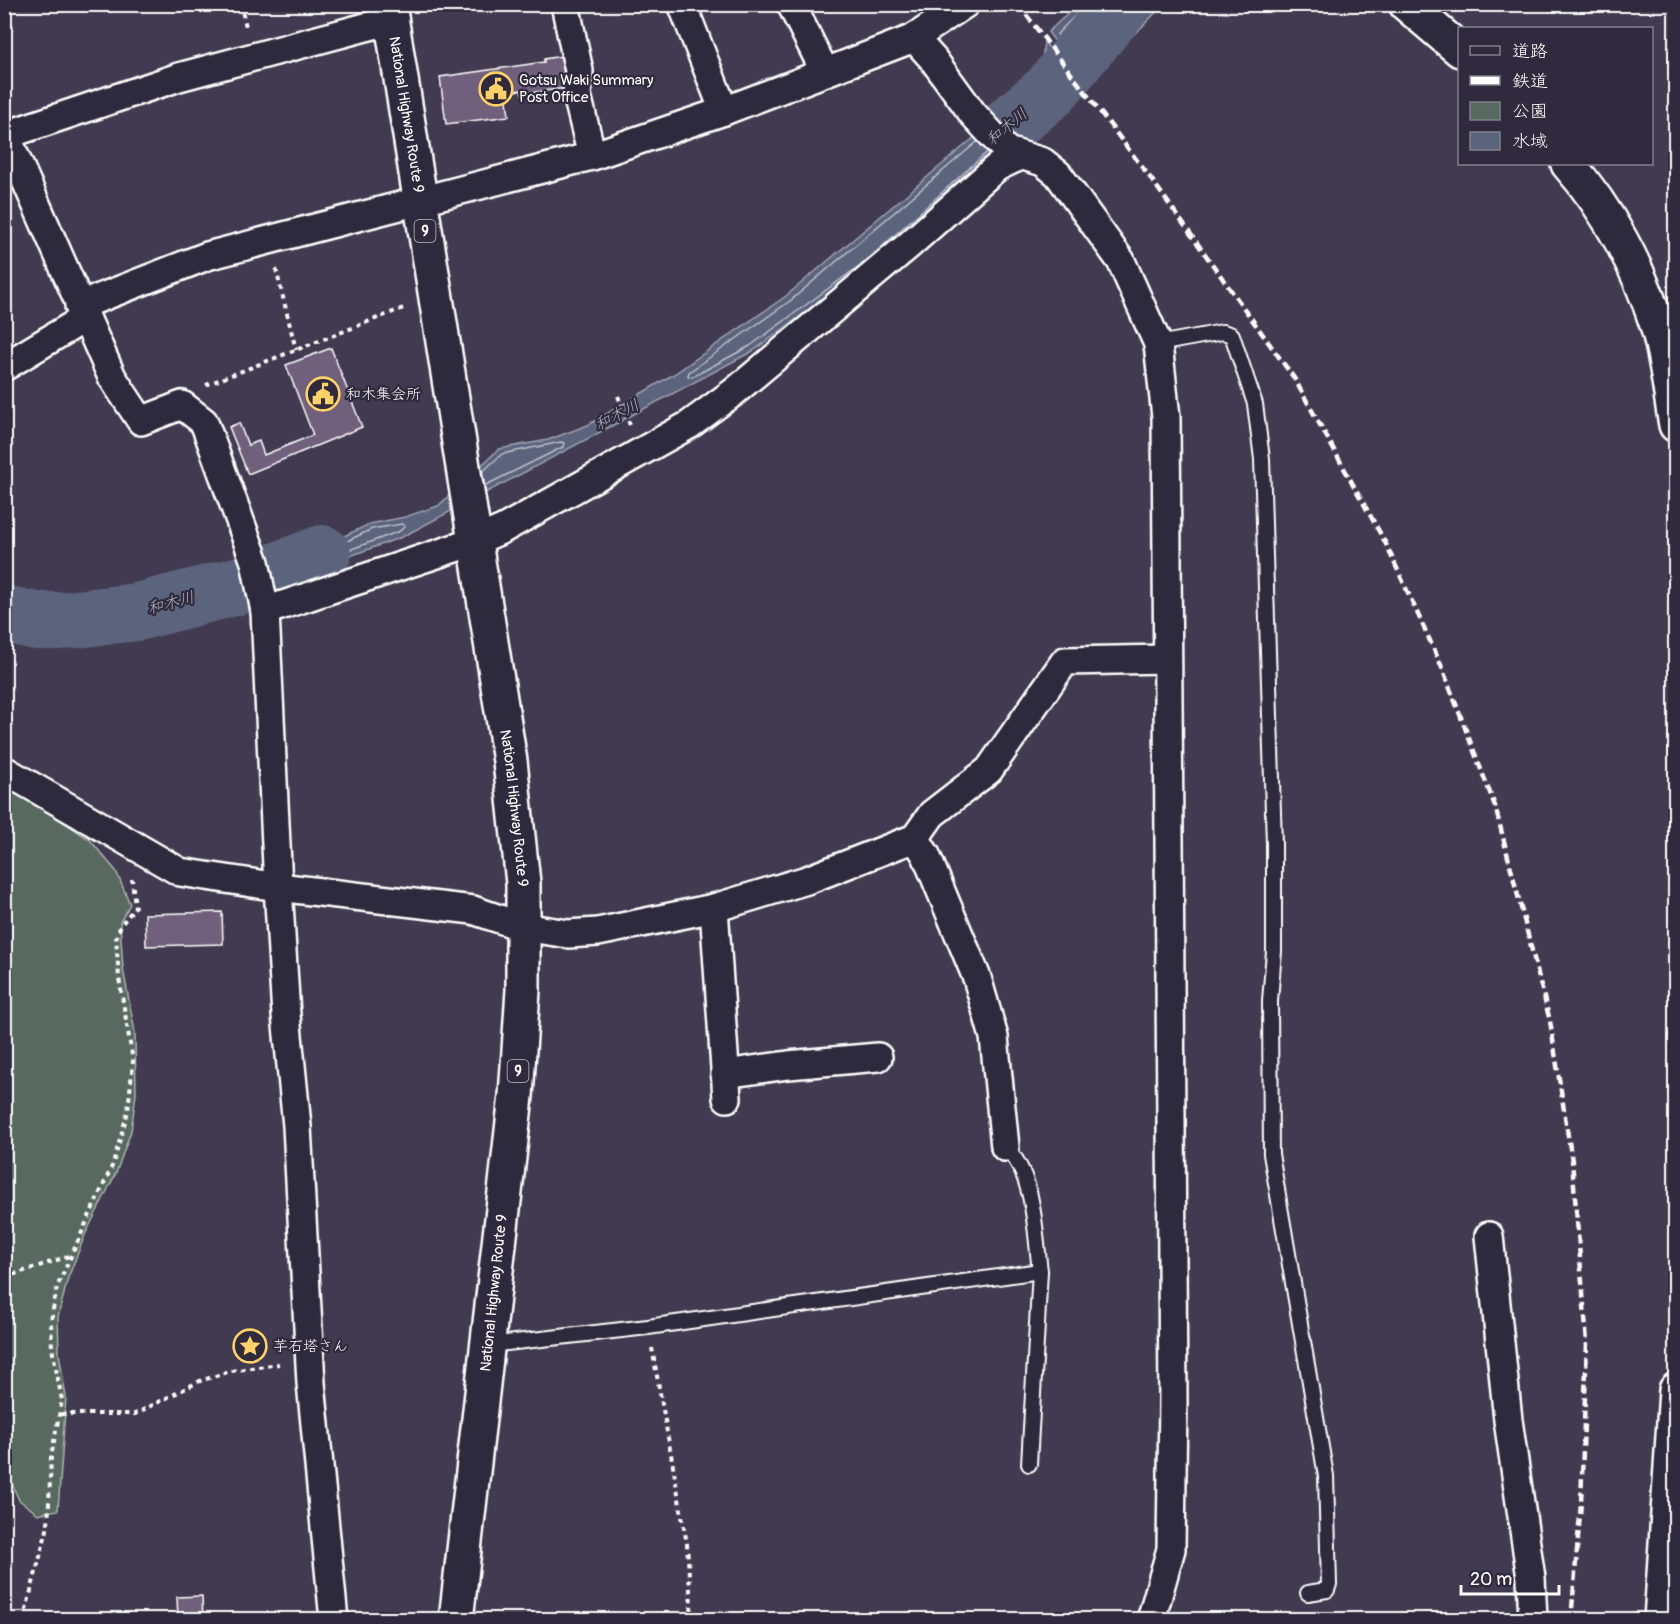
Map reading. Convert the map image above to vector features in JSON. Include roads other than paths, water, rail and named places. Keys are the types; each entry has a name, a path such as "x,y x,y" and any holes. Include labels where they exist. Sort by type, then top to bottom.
{"main road":[{"path":"1406,4 1458,48"},
{"name":"National Highway Route 9","path":"390,12 459,458 510,760 523,883 523,990 516,1096 456,1620"},
{"path":"1569,165 1585,183 1625,248 1653,316 1676,425"},
{"path":"1661,1620 1676,1390"}],"street":[{"path":"565,4 579,71 577,95 592,156"},
{"path":"682,4 724,111"},
{"path":"791,4 825,72"},
{"path":"4,367 82,312 207,256 592,156 724,111 914,38 965,4"},
{"path":"334,1620 310,1359 297,1126 286,1015 264,606 255,562 204,422 182,405 141,421 112,377 5,133 390,12"},
{"path":"914,38 933,59 973,114 1013,154 1043,162 1058,174 1121,261 1158,344 1166,417 1173,1256 1171,1549 1151,1620"},
{"path":"264,606 472,533 570,492 689,424 789,348 1013,154"},
{"path":"4,770 180,872 278,887 473,910 523,927 568,934 598,932 714,908 807,880 915,838 932,814 989,770 1065,661 1167,659"},
{"path":"915,838 926,855 978,978 994,1037 1005,1147"},
{"path":"714,908 726,1086 788,1065 878,1057"},
{"path":"1489,1236 1508,1420 1531,1578 1533,1620"}],"lane":[{"path":"1158,344 1223,332 1232,335 1255,404 1262,459 1274,844 1274,951 1270,1001 1271,1154 1326,1476 1329,1584 1327,1590 1308,1593"},
{"path":"1005,1147 1014,1155 1031,1197 1040,1271 1029,1464"},
{"path":"489,1345 648,1327 1040,1271"}],"water":[{"path":"1078,4 1163,5 1083,80 1048,32"},
{"path":"1044,41 1077,87 1019,139 990,157 871,265 753,351 402,537 320,567 264,593 258,573 272,564 305,554 370,524 405,517 438,506 499,449 548,440 588,425 674,374 786,296 1040,82"}],"waterway":[{"name":"和木川","path":"1008,126 1049,92 1122,4"},
{"name":"和木川","path":"4,614 36,621 59,621 137,612 238,586 322,554"}],"railway":[{"path":"1018,4 1149,176 1294,378 1385,542 1441,665 1495,806 1550,1021 1572,1161 1587,1342 1581,1503 1571,1620"}],"place":[{"name":"Gotsu Waki Summary Post Office","path":"496,89"},
{"name":"和木集会所","path":"323,394"},
{"name":"芋石塔さん","path":"250,1346"}]}
